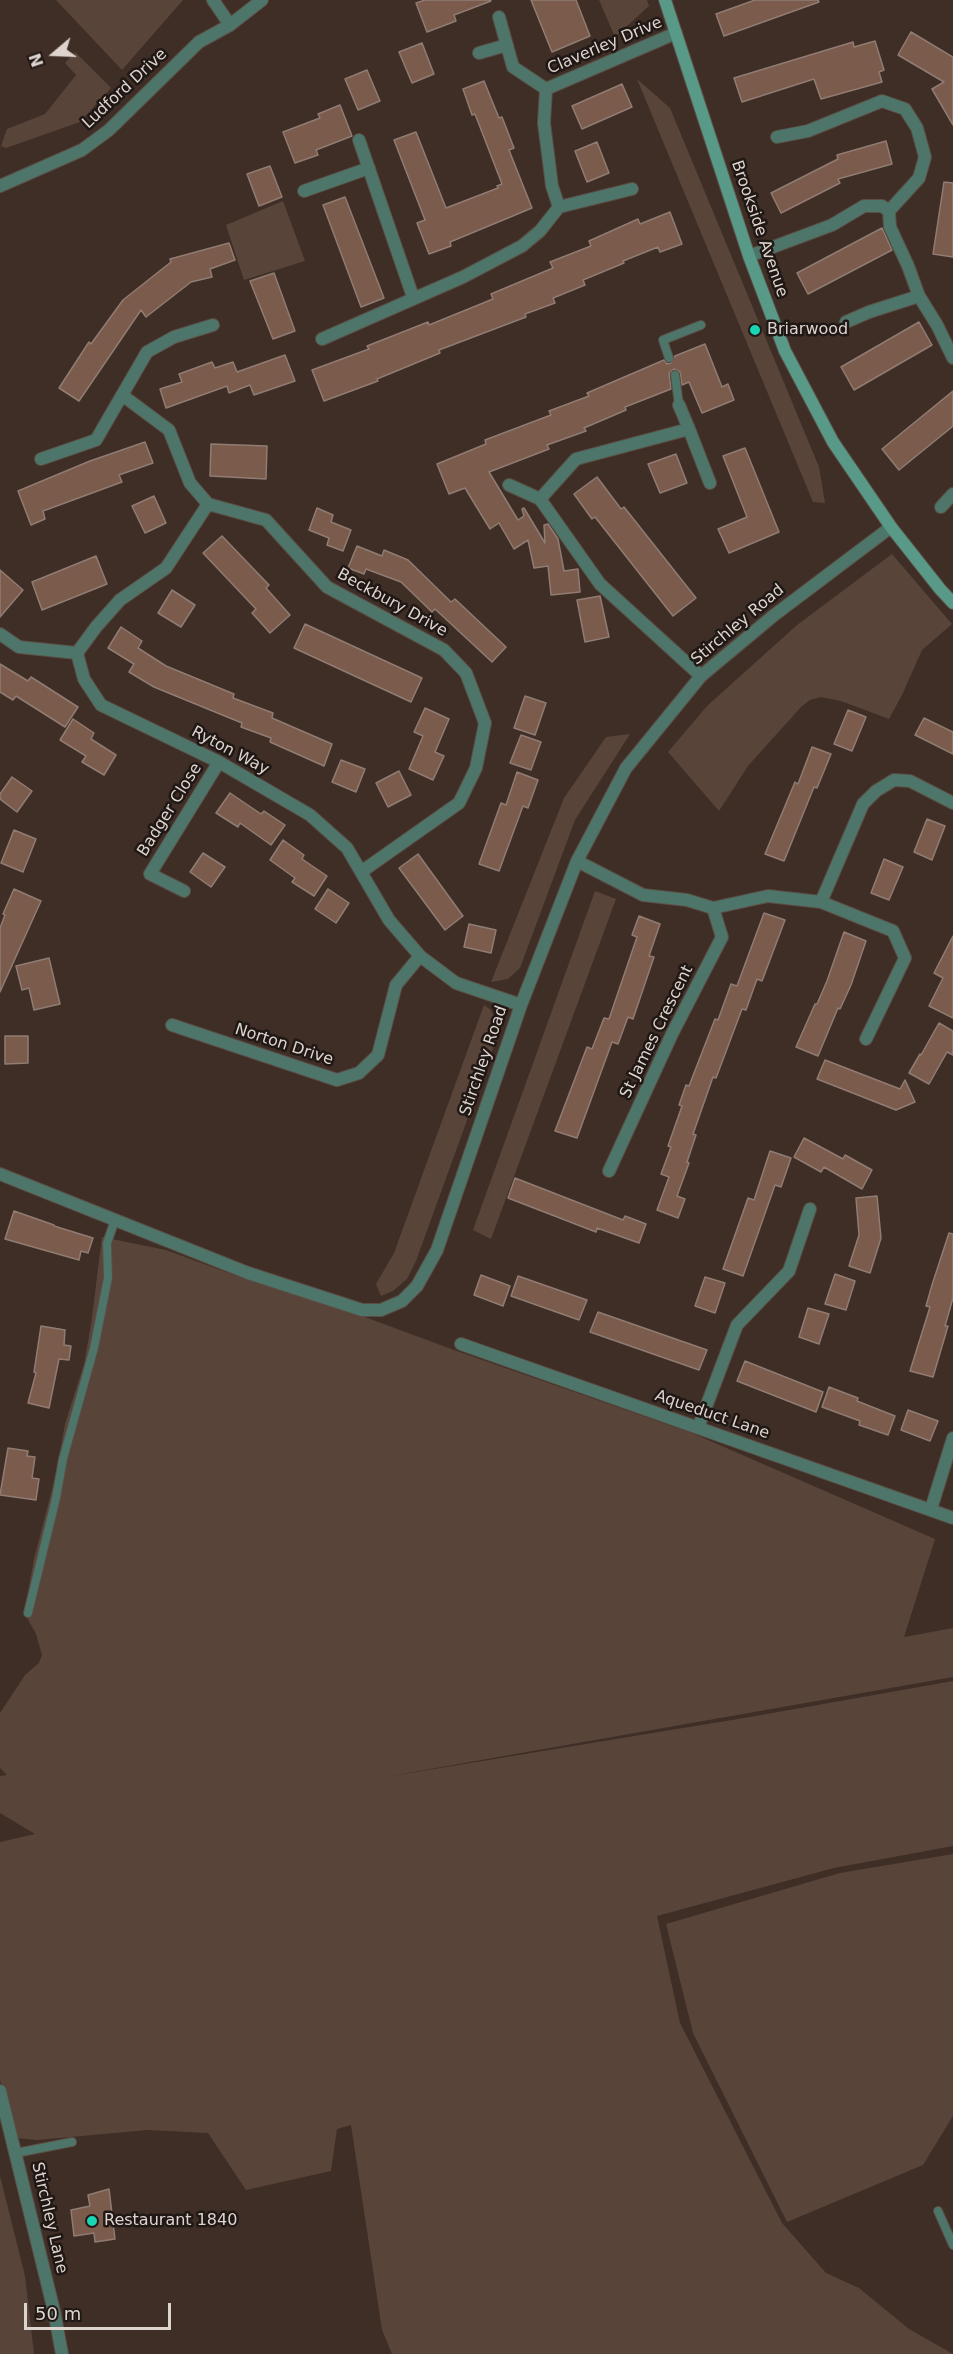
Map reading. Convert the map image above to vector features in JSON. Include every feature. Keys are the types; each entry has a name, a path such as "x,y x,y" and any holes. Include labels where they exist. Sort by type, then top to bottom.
{"street":[{"path":"213,0 230,25"},
{"name":"Ludford Drive","path":"0,186 82,150 109,130 199,42 230,25 262,0"},
{"name":"Brookside Avenue","path":"665,0 749,256 785,351 833,442 891,527 953,603"},
{"name":"Claverley Drive","path":"499,17 513,67 546,89"},
{"name":"Claverley Drive","path":"546,89 676,33"},
{"path":"479,53 507,45"},
{"name":"Claverley Drive","path":"546,89 544,123 552,186 559,207"},
{"path":"777,137 808,131 882,101 905,109 917,128 925,158 918,178 889,211 890,227 919,296 938,325 953,358"},
{"path":"359,140 413,297"},
{"path":"304,191 369,168"},
{"path":"322,339 392,309 413,297 463,277 522,246 540,231 559,207 632,189"},
{"path":"749,256 832,225 864,206 882,206 889,211"},
{"path":"846,322 919,296"},
{"path":"41,459 96,440 147,352 174,337 213,324"},
{"path":"0,633 19,647 77,653 120,600 166,568 208,504 190,483 169,430 122,395"},
{"path":"679,405 710,483"},
{"path":"540,499 576,459 689,429"},
{"path":"509,484 540,499 600,584 701,676"},
{"path":"941,507 953,494"},
{"name":"Beckbury Drive","path":"208,504 266,520 327,587 444,650 466,673 485,723 476,768 459,803 361,872"},
{"name":"Stirchley Road","path":"0,1174 248,1273 362,1310 381,1310 402,1301 417,1286 436,1250 521,1005 577,861 626,768 701,676 773,616 891,527"},
{"name":"Ryton Way","path":"77,653 84,679 101,705 219,762 310,815 347,848 389,920 420,956 456,983 521,1005"},
{"name":"Badger Close","path":"184,891 150,874 219,762"},
{"path":"821,902 863,804 876,791 894,780 910,781 953,803"},
{"path":"577,861 643,895 687,900 713,908 768,896 821,902 893,932 905,958 866,1039"},
{"name":"St James Crescent","path":"609,1171 672,1034 722,937 713,908"},
{"name":"Norton Drive","path":"172,1025 337,1080 359,1073 378,1055 396,985 420,956"},
{"path":"698,1428 737,1325 789,1271 810,1209"},
{"name":"Aqueduct Lane","path":"461,1344 953,1518"},
{"path":"931,1509 953,1438"},
{"name":"Stirchley Lane","path":"0,2091 54,2311 62,2354"}],"lane":[{"path":"669,358 663,340 701,325"},
{"path":"675,375 679,405"},
{"path":"28,1613 56,1498 63,1459 94,1348 108,1278 107,1243 115,1220"},
{"path":"16,2153 72,2142"},
{"path":"938,2211 953,2244"}],"shaded area":[{"path":"56,0 183,0 122,70"},
{"path":"599,0 647,0 649,6 615,37"},
{"path":"75,52 111,88 80,122 6,148 1,146 7,129 45,114 76,75 65,63"},
{"path":"637,79 670,108 819,467 825,503 813,502"},
{"path":"283,201 305,261 244,280 226,225"},
{"path":"892,554 952,624 922,650 889,719 841,701 821,697 810,700 748,766 719,811 668,752 707,706 797,625"},
{"path":"630,734 575,820 520,968 508,979 491,982 564,798 606,737"},
{"path":"595,891 616,899 491,1239 473,1230"},
{"path":"484,1005 491,1010 499,1032 416,1261 407,1279 393,1291 381,1296 376,1284 394,1253"},
{"path":"102,1237 166,1250 245,1279 284,1287 454,1350 692,1433 935,1539 904,1637 953,1628 953,1677 385,1777 953,1681 953,1846 834,1868 657,1916 680,2023 782,2223 826,2273 859,2288 909,2329 953,2354 392,2354 382,2330 351,2125 337,2129 331,2171 246,2190 208,2133 148,2130 37,2140 17,2138 0,2080 0,1842 35,1834 0,1813 0,1776 7,1775 0,1768 0,1713 25,1675 39,1663 42,1655 36,1634 25,1614 27,1598 34,1559 56,1474 65,1424 84,1364"},
{"path":"953,1854 953,2116 923,2165 787,2222 693,2033 666,1924 840,1873"},
{"path":"0,2176 25,2276 34,2354 0,2354"}],"building":[{"path":"425,0 491,1 454,15 456,21 427,32 416,3"},
{"path":"531,0 576,0 590,36 552,52"},
{"path":"755,0 818,0 819,2 724,36 716,14"},
{"path":"911,32 953,57 953,125 932,89 944,82 898,55"},
{"path":"875,41 884,70 879,72 882,82 821,99 814,79 742,102 734,78 853,42 854,47"},
{"path":"422,43 434,74 412,83 399,52"},
{"path":"367,70 380,101 358,110 345,79"},
{"path":"484,81 514,148 509,150 532,208 450,242 451,246 429,254 417,223 425,220 394,140 416,132 446,208 498,188 497,186 502,184 463,89"},
{"path":"622,84 632,107 582,129 572,106"},
{"path":"340,105 352,136 316,150 318,155 295,163 283,132 320,118 318,114"},
{"path":"886,141 892,164 838,179 840,183 781,213 771,193 838,159 837,155"},
{"path":"597,142 609,173 587,182 575,151"},
{"path":"270,166 282,197 259,206 247,174"},
{"path":"944,182 953,183 953,257 933,254"},
{"path":"345,197 384,298 361,307 323,205"},
{"path":"670,212 682,244 660,252 658,247 623,261 624,263 583,280 585,285 553,298 555,303 525,314 526,317 439,350 440,353 377,379 378,381 324,401 312,370 369,349 367,346 428,322 429,325 493,299 491,294 553,268 550,262 591,246 589,241 638,219 640,224"},
{"path":"882,228 892,250 808,294 797,273"},
{"path":"229,243 235,260 210,269 212,277 191,282 146,317 141,310 79,401 59,388 89,342 91,344 123,300 171,262 170,259"},
{"path":"274,273 295,331 273,339 250,281"},
{"path":"919,322 932,345 854,390 841,367"},
{"path":"705,344 722,387 728,384 734,400 702,413 689,382 682,385 680,372 674,369 669,373 671,389 625,407 626,410 584,428 586,431 547,445 549,449 489,472 518,520 524,516 522,509 524,508 545,543 544,525 548,524 558,539 564,571 578,569 580,592 551,595 548,566 534,568 528,540 514,549 499,523 490,529 465,488 449,494 437,464 486,444 485,440 551,415 549,411 589,396 587,393 664,360 667,364 671,363 675,356"},
{"path":"285,355 295,381 254,395 250,385 229,393 227,386 166,408 160,389 182,382 179,374 212,362 215,368 233,362 237,372"},
{"path":"953,391 953,426 899,470 882,449"},
{"path":"145,442 153,463 119,475 122,482 43,511 45,519 31,525 18,491 90,461"},
{"path":"211,444 267,446 266,479 210,476"},
{"path":"745,448 779,532 729,553 718,529 747,517 723,456"},
{"path":"676,454 687,483 660,493 648,464"},
{"path":"597,477 621,509 624,507 696,598 673,616 595,517 592,519 574,494"},
{"path":"154,496 166,523 145,533 132,506"},
{"path":"317,508 333,515 331,522 351,530 343,551 327,545 329,538 309,530"},
{"path":"222,536 269,585 266,588 290,615 270,633 252,613 256,609 203,553"},
{"path":"357,546 382,556 384,550 408,560 451,602 455,599 506,647 492,662 435,609 432,612 401,582 366,569 364,574 348,568"},
{"path":"96,556 107,584 42,610 32,582"},
{"path":"0,570 23,590 0,617"},
{"path":"172,590 195,605 181,627 158,613"},
{"path":"600,596 609,637 585,642 577,600"},
{"path":"305,624 422,678 411,702 294,648"},
{"path":"121,627 142,641 138,648 166,666 234,694 233,698 273,713 272,718 332,744 324,766 270,742 271,738 241,727 242,723 154,687 129,672 134,664 108,648"},
{"path":"0,664 28,681 31,677 78,707 65,727 16,696 13,700 0,692"},
{"path":"525,696 546,703 535,735 514,728"},
{"path":"425,708 449,719 435,752 444,756 433,780 409,769 423,736 414,732"},
{"path":"848,710 866,717 852,751 834,744"},
{"path":"924,718 953,732 953,754 915,735"},
{"path":"73,719 94,733 91,739 116,755 104,775 82,762 86,756 60,740"},
{"path":"521,735 541,742 531,770 510,763"},
{"path":"812,747 831,754 817,788 814,787 784,861 765,854 795,782 798,784"},
{"path":"341,760 365,769 356,792 332,782"},
{"path":"399,771 411,795 388,807 376,783"},
{"path":"517,772 538,780 528,808 523,806 499,871 479,864 501,803 506,805"},
{"path":"12,777 32,791 17,812 0,799 0,794"},
{"path":"230,793 261,814 264,811 285,825 271,845 240,823 238,827 216,813"},
{"path":"927,819 945,826 932,860 914,852"},
{"path":"14,830 36,839 23,872 1,863"},
{"path":"283,840 304,855 302,859 327,876 314,896 292,882 295,878 270,860"},
{"path":"203,853 225,867 211,887 190,872"},
{"path":"418,854 463,916 445,930 399,868"},
{"path":"884,859 903,867 889,900 871,893"},
{"path":"14,889 41,901 0,992 0,928 5,915 3,914"},
{"path":"328,889 349,903 336,923 315,909"},
{"path":"764,913 785,920 762,981 757,979 746,1010 742,1009 716,1078 713,1077 693,1134 696,1135 687,1162 689,1163 677,1196 685,1199 678,1218 657,1210 669,1177 661,1174 682,1106 679,1105 686,1085 689,1086 715,1019 718,1020 731,984 737,986"},
{"path":"639,916 660,924 649,956 654,957 633,1019 628,1017 618,1044 612,1042 577,1138 555,1131 587,1047 592,1049 604,1018 609,1019 637,937 632,935"},
{"path":"469,924 496,930 491,953 464,947"},
{"path":"844,932 866,941 851,985 840,1009 838,1008 818,1056 796,1047 827,981"},
{"path":"953,936 953,1018 929,1006 943,978 934,973"},
{"path":"49,958 60,1004 34,1010 29,988 22,990 16,966"},
{"path":"939,1023 953,1031 953,1055 947,1052 929,1084 909,1073"},
{"path":"5,1036 28,1036 28,1063 5,1064"},
{"path":"825,1060 900,1089 905,1080 915,1102 896,1110 817,1079"},
{"path":"804,1138 843,1159 845,1155 872,1170 862,1189 824,1167 821,1172 794,1157"},
{"path":"770,1151 791,1158 781,1187 775,1185 743,1276 723,1269 748,1198 754,1200"},
{"path":"515,1178 623,1220 625,1216 646,1224 639,1243 597,1228 596,1232 508,1198"},
{"path":"877,1196 881,1238 870,1273 849,1266 859,1235 856,1198"},
{"path":"14,1211 93,1238 88,1253 81,1251 79,1260 5,1239"},
{"path":"949,1233 953,1234 953,1298 945,1326 948,1326 933,1377 910,1371 930,1307 926,1306"},
{"path":"835,1274 855,1281 846,1310 825,1304"},
{"path":"481,1275 510,1286 503,1306 474,1295"},
{"path":"518,1276 587,1300 579,1320 511,1296"},
{"path":"705,1277 725,1283 715,1313 695,1306"},
{"path":"808,1308 829,1314 819,1344 799,1337"},
{"path":"598,1312 707,1350 699,1370 590,1332"},
{"path":"41,1326 65,1330 64,1345 71,1346 69,1360 59,1359 49,1408 28,1403 36,1373 34,1372"},
{"path":"745,1361 823,1392 816,1412 737,1381"},
{"path":"829,1387 895,1416 888,1435 859,1425 860,1421 822,1407"},
{"path":"908,1410 938,1421 930,1441 901,1430"},
{"path":"8,1448 28,1451 27,1456 35,1457 32,1478 39,1479 36,1500 0,1495"},
{"name":"Restaurant 1840","path":"109,2189 115,2239 95,2242 94,2233 74,2236 71,2210 90,2206 88,2195"}],"place":[{"name":"Briarwood","path":"755,330"},
{"name":"Restaurant 1840","path":"92,2221"}]}
